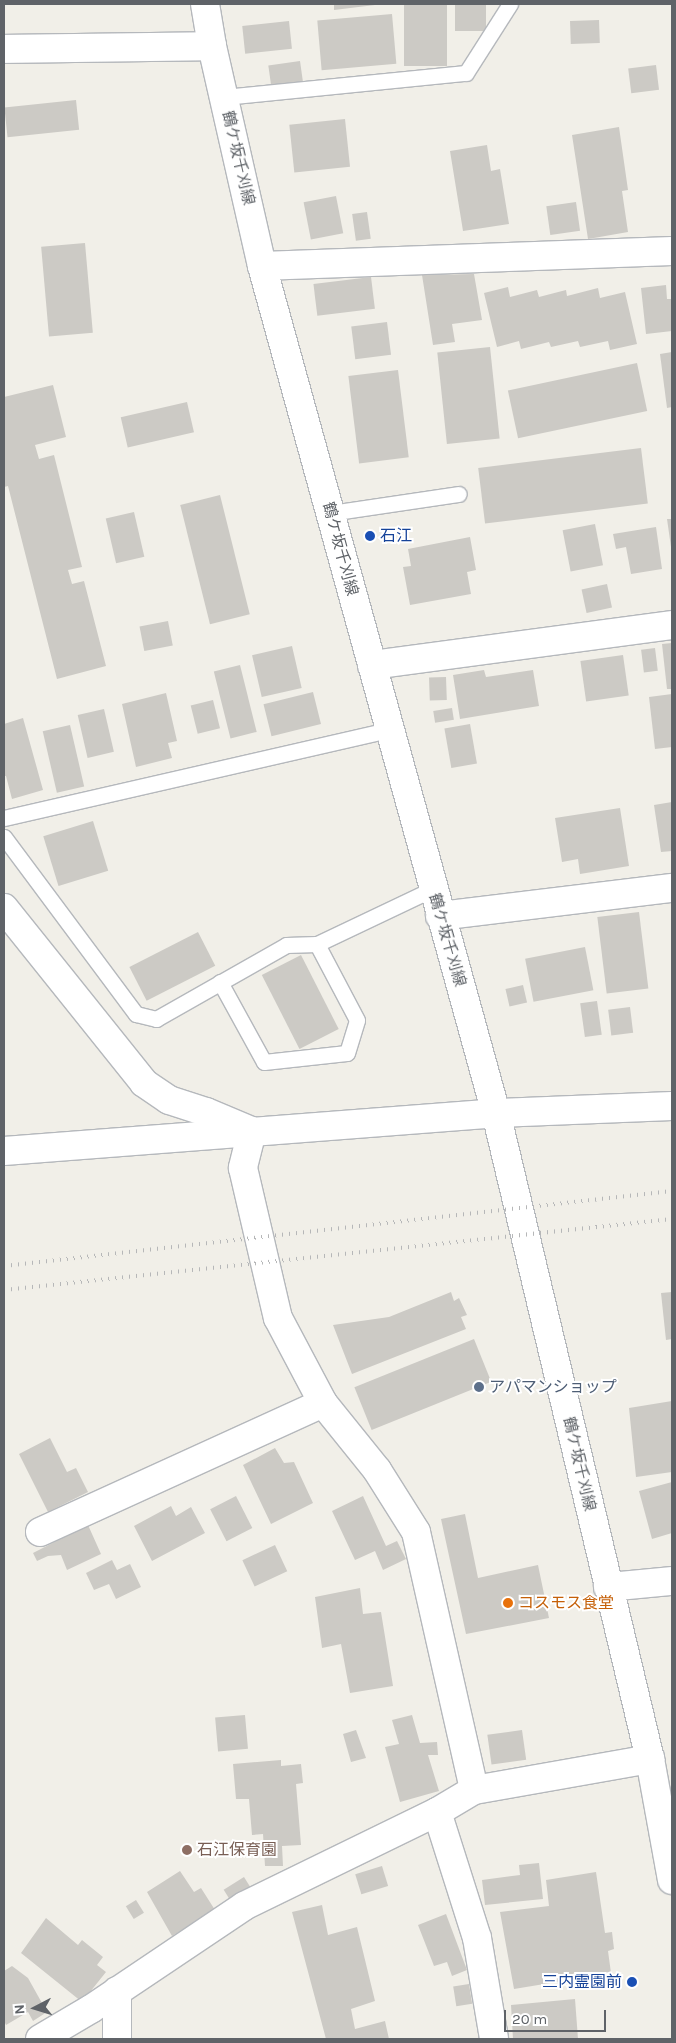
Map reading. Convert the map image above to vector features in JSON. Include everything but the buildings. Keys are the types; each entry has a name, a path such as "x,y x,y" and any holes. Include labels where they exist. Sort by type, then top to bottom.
{"street":[{"name":"鶴ケ坂千刈線","path":"205,4 212,46 262,266 440,916 496,1113 650,1759 672,1880"},
{"path":"4,49 212,46"},
{"path":"262,266 672,251"},
{"path":"372,665 672,624"},
{"path":"440,916 672,888"},
{"path":"4,908 144,1083 169,1100 206,1112 252,1131"},
{"path":"4,1151 496,1113 672,1106"},
{"path":"252,1131 244,1168 278,1318 323,1403 378,1470 416,1532 474,1790"},
{"path":"40,1532 323,1403"},
{"path":"608,1587 672,1581"},
{"path":"40,2039 117,1991 244,1906 438,1812 474,1790 650,1759"},
{"path":"438,1812 477,1938 494,2039"},
{"path":"117,1991 117,2039"}],"lane":[{"path":"224,97 466,73 510,4"},
{"path":"330,514 459,494"},
{"path":"4,818 390,730"},
{"path":"4,837 136,1014 156,1019 286,945 317,944 433,888"},
{"path":"220,982 264,1062 347,1053 357,1020 317,944"}],"railway":[{"path":"4,1266 672,1191"},
{"path":"4,1290 672,1219"}],"place":[{"name":"石江","path":"370,536"},
{"name":"アパマンショップ","path":"479,1387"},
{"name":"コスモス食堂","path":"508,1603"},
{"name":"石江保育園","path":"187,1850"},
{"name":"三内霊園前","path":"632,1982"}]}
